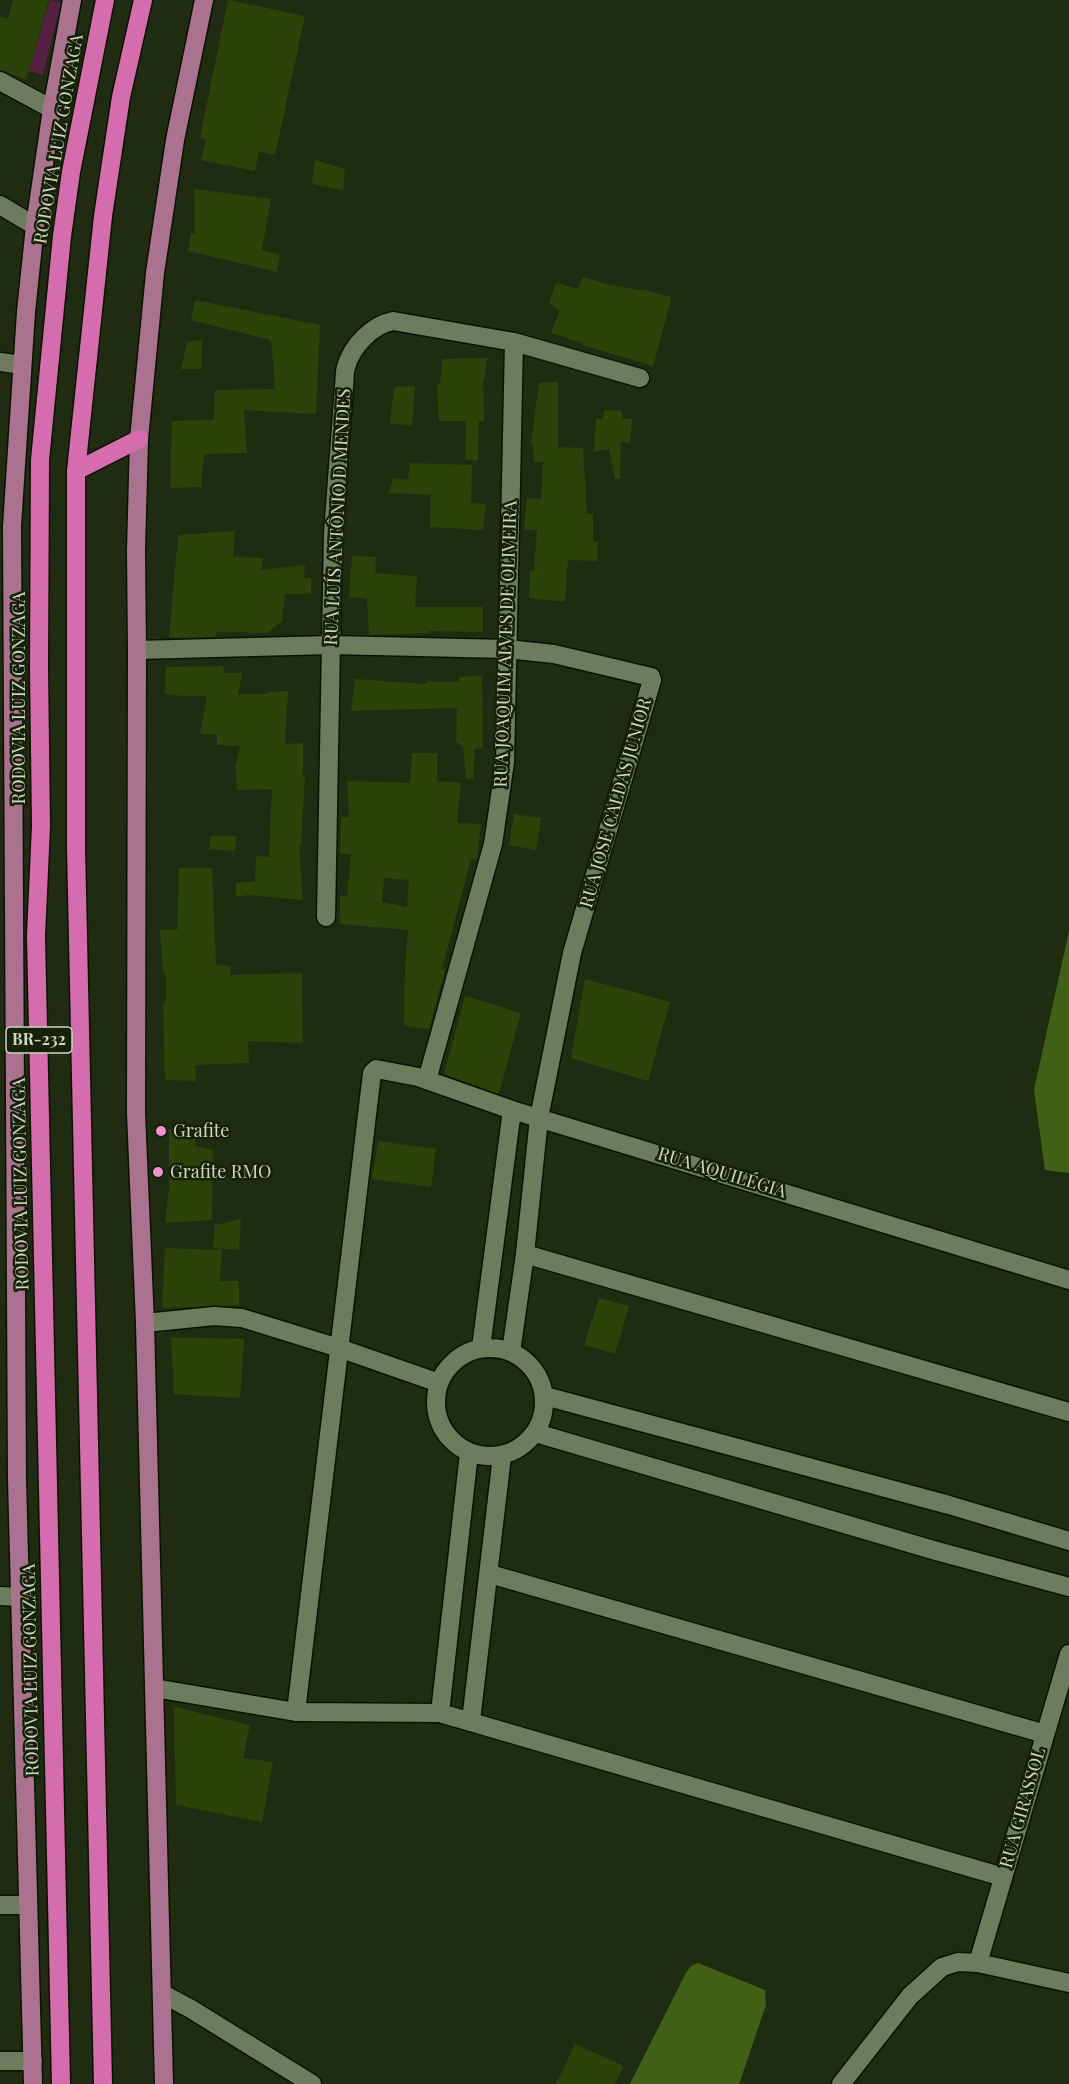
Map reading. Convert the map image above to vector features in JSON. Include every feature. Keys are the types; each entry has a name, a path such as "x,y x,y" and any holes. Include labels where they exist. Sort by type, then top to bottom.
{"highway":[{"name":"RODOVIA LUIZ GONZAGA","path":"61,2084 36,936 41,826 40,460 69,183 105,0"},
{"name":"BR-232","path":"103,2084 76,847 76,471 103,216 121,97 143,0"},
{"path":"76,471 139,439"}],"main road":[{"path":"6,525 35,226 52,109 72,0"},
{"path":"164,2084 145,1323 136,1113 138,650 136,551 139,439 155,273 175,140 204,0"},
{"name":"BR-232","path":"6,525 13,712 8,1057 33,2084"}],"street":[{"path":"0,81 52,109"},
{"path":"0,205 35,226"},
{"name":"RUA LUÍS ANTÔNIO D MENDES","path":"326,917 333,532 346,367 352,355 367,335 385,322 393,321 514,342 640,378"},
{"name":"RUA JOAQUIM ALVES DE OLIVEIRA","path":"427,1080 493,844 505,762 514,342"},
{"path":"0,362 22,365"},
{"name":"RUA JOSE CALDAS JUNIOR","path":"138,650 331,645 507,649 554,654 648,675 652,678 572,952 539,1118"},
{"name":"RUA AQUILÉGIA","path":"339,1348 372,1073 375,1069 427,1080 512,1110 1069,1280"},
{"path":"481,1348 512,1110"},
{"path":"511,1352 525,1254 539,1118"},
{"path":"525,1254 1069,1412"},
{"path":"145,1323 230,1316 339,1348 439,1383"},
{"path":"296,1712 339,1348"},
{"path":"481,1348 496,1348 511,1352 524,1359 534,1369 541,1382 545,1408 536,1432 521,1447 502,1456 486,1457 469,1453 455,1444 444,1432 438,1416 436,1400 439,1383 449,1367 464,1355 481,1348"},
{"path":"544,1396 1069,1540"},
{"path":"536,1432 933,1550 1069,1587"},
{"path":"440,1713 469,1453"},
{"path":"471,1721 502,1456"},
{"path":"490,1574 1045,1734"},
{"path":"0,1596 20,1597"},
{"name":"RUA GIRASSOL","path":"978,1963 1069,1654"},
{"path":"154,1688 296,1712 440,1713 1003,1877"},
{"path":"0,1905 28,1905"},
{"path":"841,2084 910,1996 928,1977 942,1967 958,1962 978,1963 1069,1983"},
{"path":"163,1994 191,2008 312,2084"},
{"path":"0,2061 33,2061"}],"shaded area":[{"path":"50,0 61,3 43,75 29,71"},
{"path":"1069,931 1069,1173 1045,1170 1034,1090"},
{"path":"698,1963 765,1990 766,2005 739,2084 630,2084 686,1973 691,1966"}],"building":[{"path":"13,0 49,0 26,80 0,70 0,16 8,19"},
{"path":"228,0 305,16 275,155 259,151 255,171 201,160 206,139 200,137"},
{"path":"315,160 345,169 343,190 312,184"},
{"path":"194,189 271,199 262,250 280,255 277,272 188,251 191,233 195,234"},
{"path":"583,277 672,297 653,366 582,345 583,343 551,333 560,310 549,303 556,283 578,289"},
{"path":"195,300 320,325 316,414 244,410 247,453 204,454 201,487 170,488 172,421 214,420 215,390 275,389 271,340 191,320"},
{"path":"202,340 201,369 181,369 187,342"},
{"path":"487,358 483,381 484,421 479,421 478,461 465,459 466,421 439,421 437,384 440,384 442,359"},
{"path":"558,382 558,447 583,448 587,514 593,514 593,542 598,542 597,561 568,560 565,602 529,598 530,571 534,571 537,530 524,529 527,498 541,499 543,462 534,462 533,444 531,443 539,383"},
{"path":"415,386 412,426 390,423 394,387"},
{"path":"604,410 622,411 622,419 632,419 630,443 621,442 620,479 615,479 609,449 594,452 596,419 603,419"},
{"path":"410,463 472,465 471,503 486,504 483,530 430,527 431,495 389,493 393,478 408,480"},
{"path":"235,531 233,557 263,558 261,570 305,565 304,578 311,578 311,594 285,594 282,621 266,633 216,632 216,637 169,638 178,535"},
{"path":"352,556 376,557 375,573 417,576 415,607 483,607 483,632 429,631 429,633 369,635 367,599 349,597"},
{"path":"224,666 223,673 242,673 238,694 288,691 285,744 303,743 303,775 305,775 301,846 299,846 303,900 248,895 236,897 236,883 255,881 256,856 269,857 272,789 237,790 235,768 240,746 217,745 217,735 200,734 207,696 165,694 166,667"},
{"path":"482,676 483,748 475,749 473,779 466,779 463,747 456,742 457,708 351,711 355,679 426,684 426,681 459,682 459,677"},
{"path":"412,753 437,753 437,781 461,783 457,823 481,824 477,859 471,859 429,1029 404,1026 408,930 340,924 340,895 347,897 351,854 340,854 341,817 349,817 347,781 410,783","holes":["384,878 409,880 407,907 382,902"]},
{"path":"514,814 541,818 536,850 509,845"},
{"path":"211,836 236,836 235,851 209,849"},
{"path":"179,868 212,868 216,965 231,966 230,975 302,973 303,1043 248,1041 249,1063 195,1065 196,1081 165,1080 163,1003 166,1003 166,973 163,973 160,929 177,930"},
{"path":"585,979 670,1002 648,1081 571,1058"},
{"path":"465,996 521,1013 499,1094 444,1074"},
{"path":"169,1129 195,1131 196,1146 213,1150 212,1220 165,1223 169,1188"},
{"path":"378,1141 436,1149 431,1187 372,1179"},
{"path":"241,1219 239,1250 213,1248 215,1225"},
{"path":"165,1248 222,1250 220,1281 239,1281 239,1305 162,1308"},
{"path":"599,1298 629,1306 615,1354 584,1345"},
{"path":"171,1337 244,1339 240,1398 174,1394"},
{"path":"174,1707 250,1725 243,1758 273,1762 262,1822 176,1805"},
{"path":"575,2044 624,2066 615,2084 556,2084"}],"place":[{"name":"Grafite","path":"161,1131"},
{"name":"Grafite RMO","path":"158,1172"}]}
